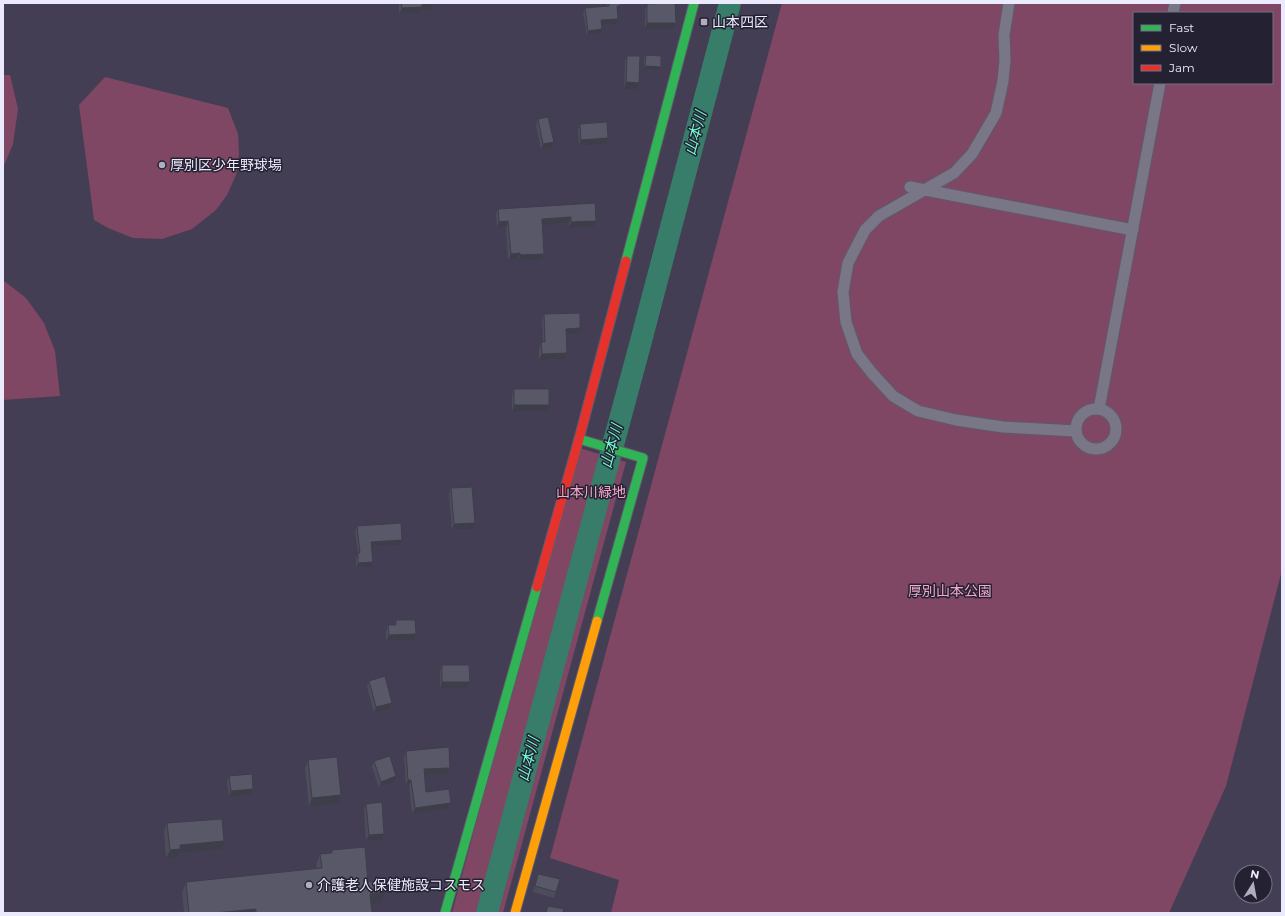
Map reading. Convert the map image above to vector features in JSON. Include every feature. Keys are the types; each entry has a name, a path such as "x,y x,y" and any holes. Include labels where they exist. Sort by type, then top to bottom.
{"street":[{"path":"445,913 578,439 694,3"},
{"path":"1009,3 1004,35 1005,60 1003,81 996,113 972,154 954,173 879,216 865,230 848,263 843,292 846,322 857,354 872,373 893,396 918,411 956,420 1004,428 1076,431"},
{"path":"1100,409 1160,84"},
{"path":"910,187 924,191 1133,230"},
{"path":"1093,409 1100,409 1109,413 1116,422 1116,433 1114,439 1106,448 1088,448 1080,441 1076,431 1078,419 1082,414 1093,409"},
{"path":"515,913 643,458 578,439"}],"green space":[{"name":"厚別山本公園","path":"782,3 1282,3 1282,570 1226,786 1169,913 611,913 619,880 550,858"},
{"path":"3,75 10,75 18,109 13,144 3,168"},
{"name":"厚別区少年野球場","path":"105,77 228,108 238,134 239,154 236,175 227,195 216,210 192,229 162,239 133,238 108,228 94,220 79,105"},
{"path":"3,280 26,298 44,323 55,351 60,396 3,400"},
{"name":"山本川緑地","path":"576,447 626,462 503,913 452,913"}],"building":[{"path":"401,3 434,4 422,4 422,7 402,8"},
{"path":"609,3 620,3 620,6 617,6 618,19 601,20 602,29 588,31 585,8 609,6"},
{"path":"675,3 676,23 647,23 647,4"},
{"path":"646,55 661,56 661,67 645,66"},
{"path":"627,56 640,56 639,83 626,82"},
{"path":"548,117 554,142 543,144 538,119"},
{"path":"607,122 608,138 581,140 580,124"},
{"path":"595,203 596,221 571,222 571,217 542,219 544,254 511,254 508,221 499,222 498,209"},
{"path":"580,313 580,328 566,329 567,353 542,354 541,342 545,342 544,314"},
{"path":"514,389 549,389 549,405 514,405"},
{"path":"472,487 475,523 454,524 451,488"},
{"path":"401,523 402,540 371,542 373,562 358,563 358,553 360,553 357,526"},
{"path":"396,620 415,620 416,634 389,635 388,625 396,625"},
{"path":"442,665 469,665 470,682 442,682"},
{"path":"385,676 392,703 376,707 369,681"},
{"path":"449,747 450,768 424,769 426,792 449,789 451,803 415,808 411,780 408,780 406,751"},
{"path":"390,756 396,776 381,782 374,761"},
{"path":"337,757 341,795 312,798 308,760"},
{"path":"252,774 253,789 231,791 229,776"},
{"path":"382,802 384,834 369,835 366,804"},
{"path":"222,819 224,841 180,845 180,849 170,850 167,823"},
{"name":"介護老人保健施設コスモス","path":"365,847 368,882 384,881 385,892 370,894 372,913 256,913 256,909 215,913 189,913 186,882 322,868 320,854 332,853 332,850"},
{"path":"538,874 560,879 556,892 535,886"},
{"path":"548,906 564,909 563,912 567,913 546,913"}],"waterway":[{"name":"山本川","path":"487,913 641,341 730,3"}],"traffic: fast":[{"path":"626,261 694,3"},
{"path":"579,439 643,458 597,621"},
{"path":"445,913 537,587"}],"traffic: slow":[{"path":"515,913 597,621"}],"traffic: jam":[{"path":"537,587 579,439 626,261"}],"place":[{"name":"山本四区","path":"704,22"},
{"name":"厚別区少年野球場","path":"162,165"},
{"name":"介護老人保健施設コスモス","path":"309,885"}]}
